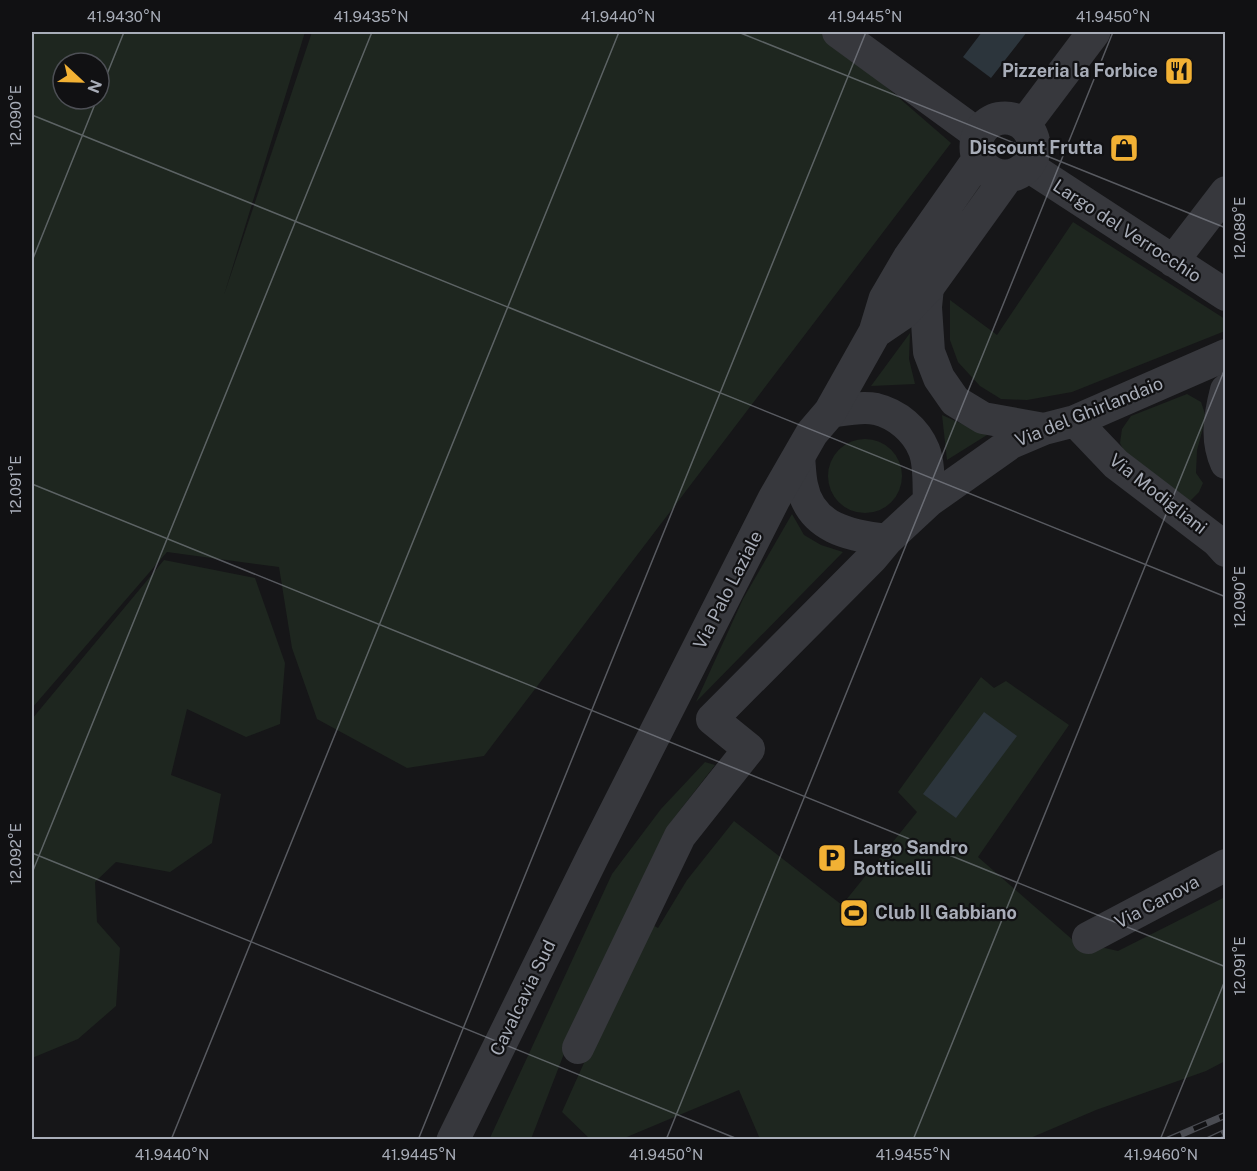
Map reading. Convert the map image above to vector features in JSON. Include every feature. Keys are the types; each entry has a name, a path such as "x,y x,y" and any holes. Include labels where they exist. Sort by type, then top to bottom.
{"street":[{"path":"838,32 978,147 983,167 990,173 999,176 1017,171"},
{"path":"1024,125 1094,32"},
{"name":"Via Palo Laziale","path":"593,856 774,499 812,434 830,412 875,332 885,299 978,147 984,128 999,119 1017,120 1030,132 1034,140 1035,149 1032,158 1017,171 928,287 903,313 875,332"},
{"name":"Largo del Verrocchio","path":"1017,171 1173,261 1226,295"},
{"path":"1173,261 1226,192"},
{"path":"928,287 926,307 929,352 939,378 955,401 983,418 1044,429"},
{"name":"Via del Ghirlandaio","path":"929,501 1011,443 1044,429 1075,421 1226,356"},
{"path":"1226,390 1219,432 1220,448 1226,463"},
{"path":"578,1048 680,836 749,749 712,719 872,558 887,540 929,501 924,451 913,431 896,417 875,409 830,412"},
{"name":"Via Modigliani","path":"1075,421 1116,464 1223,542"},
{"path":"799,457 802,487 810,505 822,520 837,530 855,536 887,540"},
{"path":"774,499 794,496 810,505"},
{"name":"Cavalcavia Sud","path":"453,1140 593,856"},
{"name":"Via Canova","path":"1088,938 1226,865"}],"shaded area":[{"path":"32,32 305,32 224,295 312,32 823,32 951,143 484,756 407,768 317,719 292,648 279,567 167,552 32,708"},
{"path":"982,32 1027,32 991,78 963,57"},
{"path":"1073,222 1225,319 1225,331 1072,392 1027,400 1001,399 980,386 958,362 950,340 950,300 997,335"},
{"path":"910,333 909,359 915,384 871,386"},
{"path":"1187,394 1201,402 1206,417 1197,450 1196,473 1203,483 1199,492 1190,501 1130,463 1120,443 1122,429 1131,416"},
{"path":"942,415 987,435 947,460"},
{"path":"865,439 879,442 891,450 899,462 902,476 899,490 891,502 879,510 865,513 851,510 839,502 831,490 828,476 831,462 839,450 851,442"},
{"path":"792,514 804,535 821,545 843,552 696,702 743,599"},
{"path":"164,560 255,578 285,663 280,724 246,737 187,709 171,775 221,794 212,843 170,872 116,862 95,882 97,922 120,948 116,1006 78,1039 32,1058 32,719"},
{"name":"Club Il Gabbiano","path":"981,677 994,688 1006,681 1069,725 978,857 1074,941 1118,951 1225,897 1225,1061 1206,1071 1096,1110 1028,1139 760,1139 739,1090 622,1139 590,1139 562,1112 647,922 658,928 687,880 734,821 842,905 917,812 898,792"},
{"path":"984,712 1017,736 956,818 923,794"},
{"path":"705,762 715,765 671,822 567,1046 531,1139 489,1140 612,874 661,809"}],"railway":[{"path":"1168,1140 1226,1115"},
{"path":"1209,1140 1226,1132"}],"place":[{"name":"Pizzeria la Forbice","path":"1179,71"},
{"name":"Discount Frutta","path":"1124,148"},
{"name":"Largo Sandro Botticelli","path":"832,858"},
{"name":"Club Il Gabbiano","path":"854,913"}]}
